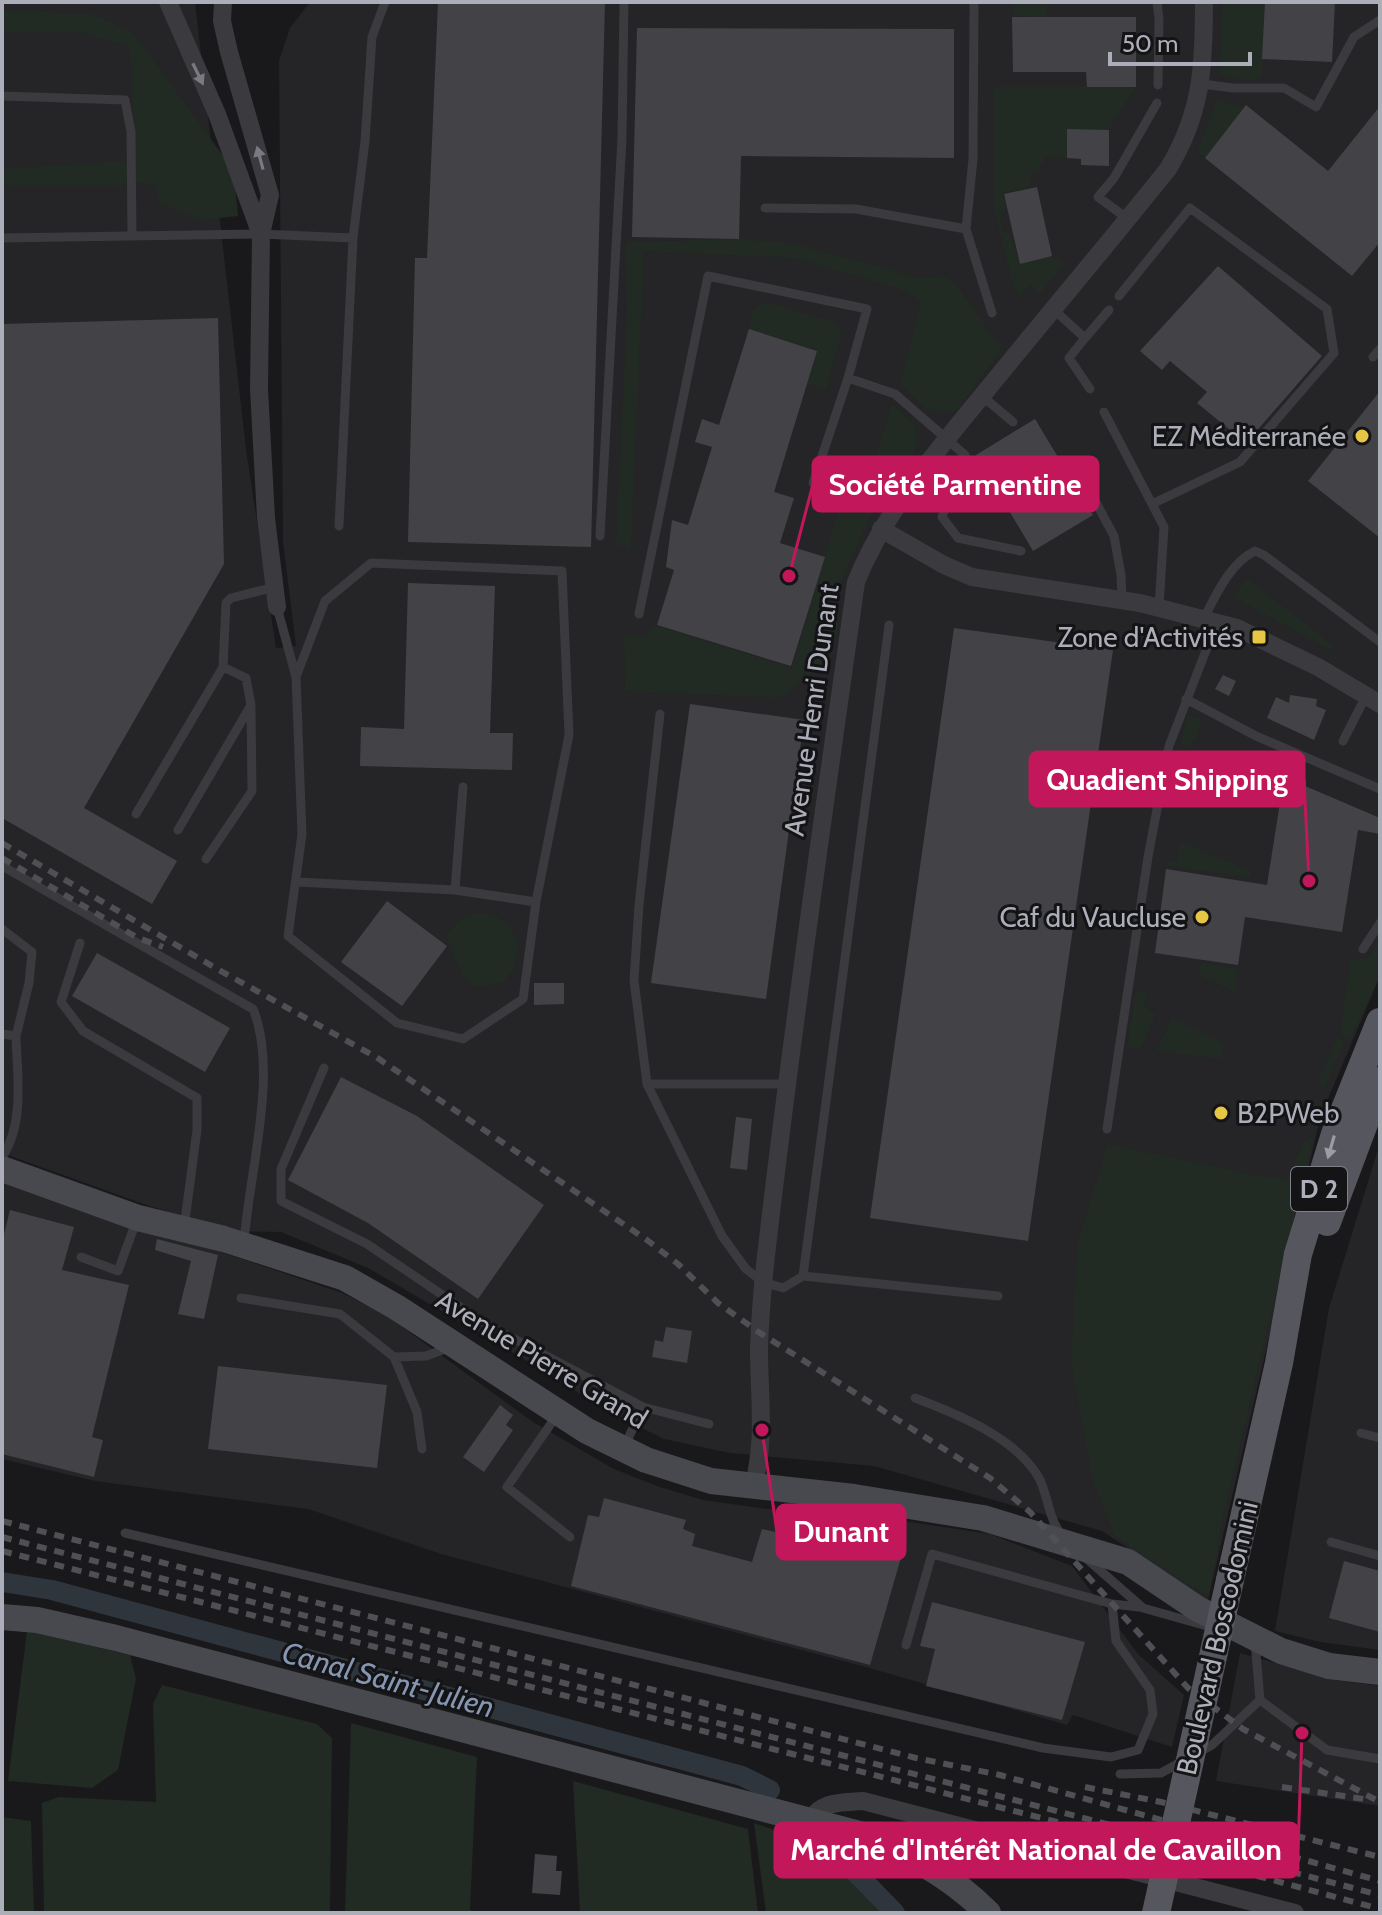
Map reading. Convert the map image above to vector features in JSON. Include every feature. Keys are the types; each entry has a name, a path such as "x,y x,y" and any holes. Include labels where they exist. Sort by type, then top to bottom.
{"main road":[{"name":"Boulevard Boscodomini","path":"1156,1913 1279,1363 1298,1254 1335,1134 1380,1022"},
{"name":"Boulevard Boscodomini","path":"1279,1363 1359,1132 1380,1081"}],"street":[{"path":"168,2 217,114 261,234"},
{"path":"223,2 222,21 229,52 270,195 261,234 259,389 266,518 277,607"},
{"name":"Avenue Henri Dunant","path":"753,1487 761,1452 759,1353 763,1282 786,1084 856,582 881,529 947,439 1168,169 1183,144 1202,84 1204,2"},
{"path":"881,529 944,565 972,577 1122,600 1210,620 1272,644 1373,700"},
{"name":"Avenue Pierre Grand","path":"2,1169 138,1218 234,1242 345,1278 587,1431 646,1460 711,1481 854,1497 983,1518 1128,1562 1198,1609 1281,1651 1329,1666 1380,1672"},
{"path":"2,1617 37,1620 116,1638 860,1834 907,1853 973,1898 988,1913"},
{"path":"810,1820 817,1810 827,1804 863,1801 1295,1913"}],"lane":[{"path":"339,526 353,238 365,141 372,37 385,2"},
{"path":"600,536 622,138 624,2"},
{"path":"974,2 973,159 966,229 992,313"},
{"path":"1157,2 1158,85"},
{"path":"1202,84 1233,88 1284,88 1316,107 1354,37 1380,20"},
{"path":"2,96 125,100 131,132 132,236"},
{"path":"1128,219 1098,197 1114,178 1157,103"},
{"path":"765,208 856,209 966,229"},
{"path":"1119,296 1190,208 1327,309 1334,353 1240,462 1152,504"},
{"path":"2,238 261,234 353,238"},
{"path":"639,614 708,276 867,309 813,483"},
{"path":"1053,309 1085,338"},
{"path":"1090,389 1069,358 1109,310"},
{"path":"848,378 895,394 965,455 942,517 958,538 1021,551"},
{"path":"982,396 1013,422"},
{"path":"1104,412 1164,527 1159,607"},
{"path":"1084,480 1114,536 1122,600"},
{"path":"1107,1129 1148,857 1169,746 1223,583 1255,551 1380,642"},
{"path":"277,607 296,677 302,834 288,936 397,1023 463,1039 523,999 536,902 569,735 562,571 371,563 325,601 296,677"},
{"path":"136,814 223,667 226,603 231,598 275,587"},
{"path":"803,1276 889,625"},
{"path":"206,859 252,791 251,705 246,678 223,667"},
{"path":"1186,699 1256,736 1380,789"},
{"path":"1343,741 1373,700"},
{"path":"178,830 251,705"},
{"path":"660,714 634,980 647,1084 722,1236 746,1269 763,1282 783,1288 803,1276 998,1296"},
{"path":"455,890 463,787"},
{"path":"2,866 253,1009 261,1028 265,1071 234,1242"},
{"path":"296,882 455,890 536,902"},
{"path":"1363,949 1380,923"},
{"path":"2,929 32,952 29,983 16,1036 17,1094 12,1142 2,1157"},
{"path":"80,943 61,1002 83,1031 197,1098 197,1130 184,1229"},
{"path":"2,1034 16,1036"},
{"path":"324,1068 281,1169 281,1201 367,1244 484,1323 643,1407 709,1424"},
{"path":"647,1084 786,1084"},
{"path":"81,1257 118,1271 138,1218"},
{"path":"241,1298 340,1314 394,1357 417,1412 422,1449"},
{"path":"394,1357 426,1356 455,1346"},
{"path":"915,1398 958,1414 1008,1445 1035,1472 1047,1494 1055,1527 1143,1608"},
{"path":"623,1448 643,1407"},
{"path":"559,1412 507,1487 570,1537"},
{"path":"1361,1433 1380,1438"},
{"path":"125,1533 1043,1748 1111,1757 1138,1750 1153,1714 1150,1690 1116,1641 1112,1604"},
{"path":"1331,1542 1380,1556"},
{"path":"906,1645 932,1554 1255,1640 1260,1700 1327,1750 1380,1759"},
{"path":"1120,1774 1161,1773 1212,1745 1260,1700"}],"shaded area":[{"path":"2,2 195,2 246,449 276,648 296,646 283,542 279,61 290,28 310,2 1380,2 1380,976 1320,1118 1208,1600 1102,1531 874,1466 730,1453 664,1439 598,1406 553,1376 368,1268 281,1232 235,1231 152,1207 2,1153"},
{"path":"1014,2 1047,2 1048,27 1039,26 1039,17 1014,16"},
{"path":"1222,2 1265,2 1262,78 1241,80 1220,74"},
{"path":"2,10 92,14 134,33 234,171 238,216 202,220 157,202 156,186 136,182 130,47 80,32 2,32"},
{"path":"993,87 1136,87 1109,130 1068,129 1067,158 1047,156 1038,171 1030,174 1030,187 1003,193 1006,209 999,212 1003,233 1009,232 1020,263 1052,256 1065,264 1040,294 1029,285 1021,296 1014,290 993,206"},
{"path":"1217,100 1238,107 1246,106 1205,158 1197,152"},
{"path":"123,161 127,167 127,183 123,185 2,185 2,169"},
{"path":"739,239 791,243 921,278 943,275 958,286 1002,350 956,411 937,411 919,403 900,384 921,301 897,288 793,258 644,251 631,548 616,545 627,314 626,242"},
{"path":"766,302 837,323 842,333 826,390 807,384 817,350 749,329 753,308"},
{"path":"892,404 915,425 918,443 902,477 871,515 836,593 838,629 830,653 818,673 805,676 816,641 802,681 780,698 625,691 624,635 647,635 654,625 792,668 841,501 860,506"},
{"path":"1247,578 1333,645 1332,651 1233,597"},
{"path":"1187,715 1201,719 1196,737 1189,747 1182,744 1181,739"},
{"path":"1180,841 1251,871 1250,877 1167,866 1169,861 1177,862"},
{"path":"473,914 492,914 509,924 518,944 515,966 504,982 472,985 457,962 446,935 458,921"},
{"path":"1380,940 1380,976 1350,1040 1340,1034 1350,960 1368,958"},
{"path":"1201,962 1238,969 1235,992 1198,975"},
{"path":"1141,990 1149,994 1144,1007 1156,1014 1140,1050 1127,1047 1135,994"},
{"path":"1172,1018 1224,1044 1222,1059 1156,1051"},
{"path":"1337,1038 1344,1042 1325,1087 1317,1083"},
{"path":"1313,1137 1223,1517 1209,1596 1170,1574 1114,1535 1092,1478 1071,1363 1077,1245 1108,1144 1263,1177 1286,1179 1305,1140"},
{"path":"1380,1143 1380,1650 1320,1642 1275,1631 1329,1308"},
{"path":"2,1177 342,1293 383,1313 533,1422 614,1469 657,1486 703,1500 768,1509 824,1509 990,1534 1072,1566 1138,1654 1184,1695 1172,1747 1073,1715 1067,1725 873,1669 441,1554 308,1509 95,1481 2,1459"},
{"path":"27,1631 130,1655 136,1679 118,1770 92,1788 8,1781"},
{"path":"1240,1653 1335,1680 1380,1686 1380,1806 1216,1781"},
{"path":"162,1685 317,1724 332,1738 330,1913 44,1913 42,1803 59,1797 156,1802 153,1704"},
{"path":"351,1723 477,1757 470,1910 478,1913 345,1913"},
{"path":"573,1781 748,1829 758,1913 580,1913"},
{"path":"2,1817 31,1821 34,1913 2,1913"},
{"path":"754,1823 819,1845 889,1913 766,1913"}],"building":[{"path":"438,2 605,2 591,547 408,542 415,258 427,258"},
{"path":"1265,2 1335,2 1332,62 1262,59"},
{"path":"1012,17 1136,17 1136,87 1087,87 1086,72 1013,72"},
{"path":"637,28 954,29 954,158 741,156 739,239 632,237"},
{"path":"1246,105 1328,171 1380,106 1380,242 1352,276 1205,158"},
{"path":"1067,129 1109,130 1109,166 1081,165 1081,159 1067,158"},
{"path":"1037,187 1052,256 1020,264 1004,194"},
{"path":"1218,266 1322,356 1246,443 1197,403 1207,392 1170,361 1162,370 1140,351"},
{"path":"218,318 224,564 84,808 177,861 152,904 2,818 2,324"},
{"path":"749,329 817,351 774,492 794,498 780,543 825,557 791,666 657,625 674,570 666,567 672,520 688,525 712,447 695,442 702,419 719,425"},
{"name":"EZ Méditerranée","path":"1380,391 1380,538 1308,481"},
{"path":"1035,419 1093,515 1033,551 976,455"},
{"path":"408,583 495,586 490,733 513,733 512,770 360,766 361,727 404,729"},
{"path":"954,628 1113,650 1028,1241 870,1218"},
{"path":"1223,675 1236,681 1229,696 1215,689"},
{"path":"1290,695 1317,699 1316,706 1326,710 1314,740 1267,718 1276,697 1289,703"},
{"path":"690,704 804,720 766,999 651,983"},
{"path":"1284,777 1380,818 1380,834 1358,830 1342,932 1245,917 1238,965 1155,953 1166,869 1267,885"},
{"path":"387,901 447,946 402,1006 341,962"},
{"path":"97,953 230,1028 205,1072 72,996"},
{"path":"534,983 564,983 564,1004 534,1005"},
{"path":"341,1077 417,1116 544,1205 478,1299 368,1223 288,1180"},
{"path":"736,1117 752,1119 747,1170 730,1168"},
{"path":"10,1210 74,1227 62,1270 129,1285 92,1437 103,1440 94,1477 2,1454 2,1242"},
{"path":"157,1239 218,1255 204,1319 178,1314 191,1261 155,1250"},
{"path":"666,1327 692,1331 687,1363 652,1357 655,1340 663,1342"},
{"path":"218,1366 387,1385 377,1468 208,1449"},
{"path":"500,1405 513,1415 506,1425 513,1430 484,1472 463,1457"},
{"path":"604,1498 686,1520 683,1529 695,1534 692,1546 752,1562 762,1529 789,1535 791,1524 902,1554 870,1665 571,1586 588,1515 599,1517"},
{"path":"1344,1561 1380,1571 1380,1632 1329,1618"},
{"path":"932,1602 1085,1642 1062,1720 926,1686 935,1649 920,1646"},
{"path":"535,1854 557,1856 556,1871 562,1871 560,1895 532,1893"}],"waterway":[{"name":"Canal Saint-Julien","path":"2,1582 52,1590 742,1776 770,1790"},
{"name":"Canal Saint-Julien","path":"829,1845 895,1913"}],"railway":[{"path":"2,843 219,970 376,1057 647,1240 678,1264 718,1303 760,1333 990,1478 1030,1512 1188,1688 1243,1729 1380,1802"},
{"path":"2,858 138,938 163,947"},
{"path":"2,1521 916,1758 1000,1775 1380,1881"},
{"path":"2,1537 1380,1895"},
{"path":"2,1551 1057,1822 1380,1909"},
{"path":"1085,1787 1161,1802 1380,1857"},
{"path":"1282,1787 1364,1799"}],"place":[{"name":"EZ Méditerranée","path":"1362,436"},
{"name":"Société Parmentine","path":"789,576"},
{"name":"Zone d'Activités","path":"1259,637"},
{"name":"Quadient Shipping","path":"1309,881"},
{"name":"Caf du Vaucluse","path":"1202,917"},
{"name":"B2PWeb","path":"1221,1113"},
{"name":"Dunant","path":"762,1430"},
{"name":"Marché d'Intérêt National de Cavaillon","path":"1302,1733"}]}
